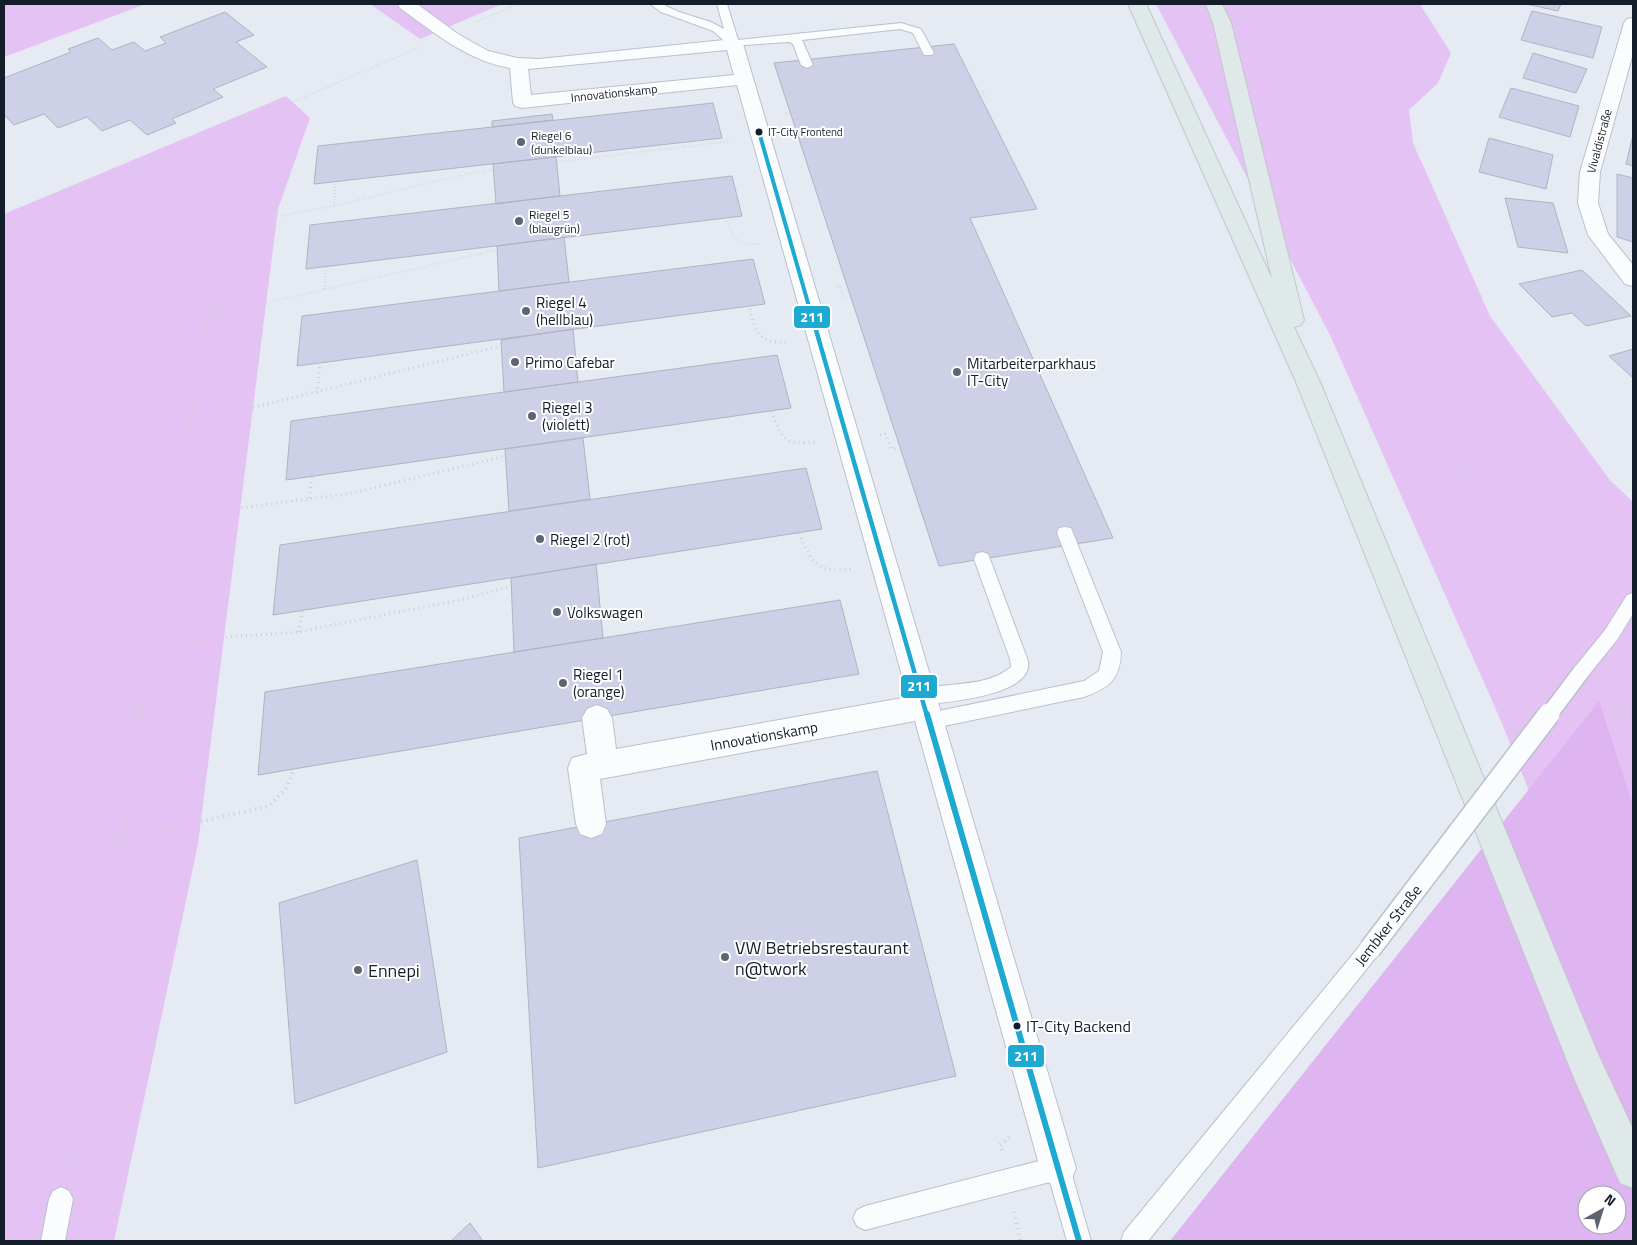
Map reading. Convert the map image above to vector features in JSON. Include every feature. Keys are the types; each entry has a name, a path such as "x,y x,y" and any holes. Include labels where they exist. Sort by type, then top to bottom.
{"main road":[{"path":"1137,4 1308,382 1586,1066 1633,1170"},
{"path":"1214,4 1222,24 1308,382"}],"street":[{"path":"406,4 447,35 473,51 497,61 519,64 734,44 1058,1168"},
{"path":"1628,4 1633,19"},
{"name":"Vivaldistraße","path":"1633,24 1590,172 1588,203 1598,235 1633,279"},
{"name":"Innovationskamp","path":"519,64 522,102 744,78"},
{"name":"Innovationskamp","path":"591,824 583,768 925,708"},
{"path":"597,718 603,765"}],"lane":[{"path":"655,4 674,15 712,25 728,36 734,44"},
{"path":"722,4 734,44"},
{"path":"734,44 901,26 917,32 928,53"},
{"path":"776,39 790,39 798,42 807,65"},
{"path":"925,708 1084,689 1094,686 1107,676 1111,669 1112,652 1065,533"},
{"path":"925,708 1010,679 1020,666 982,559"},
{"name":"Jembker Straße","path":"1133,1241 1370,949 1611,635 1633,600"},
{"path":"865,1218 1058,1168 1079,1241"},
{"path":"53,1241 61,1199"}],"path":[{"path":"475,22 518,4"},
{"path":"1259,4 1326,180 1369,283 1484,511 1507,545 1525,565 1611,635 1623,675 1633,740"},
{"path":"4,226 423,45"},
{"path":"785,114 978,92 983,92 987,100"},
{"path":"61,1199 219,248 268,149 271,137 270,126 262,116"},
{"path":"556,162 761,138"},
{"path":"230,225 334,206 470,173 494,170"},
{"path":"334,206 335,182"},
{"path":"726,218 735,240 740,244 748,245 790,240"},
{"path":"207,317 290,300 325,289 497,250"},
{"path":"325,289 326,266"},
{"path":"840,286 843,298 962,282"},
{"path":"749,306 753,328 761,339 775,344 818,337"},
{"path":"190,423 318,393 501,346"},
{"path":"318,393 320,363"},
{"path":"772,411 778,433 796,444 848,438"},
{"path":"886,434 891,449 1022,429"},
{"path":"173,522 242,508 353,493 505,456"},
{"path":"310,498 312,476"},
{"path":"799,533 809,558 818,567 832,572 883,563"},
{"path":"4,578 141,716"},
{"path":"152,649 225,637 299,632 464,599 511,586"},
{"path":"299,632 302,610"},
{"path":"1581,672 1613,712 1629,717"},
{"path":"121,840 269,806 287,788 294,769"}],"shaded area":[{"path":"4,4 146,4 4,57"},
{"path":"370,4 502,4 420,39"},
{"path":"1156,4 1422,4 1421,6 1451,53 1438,83 1409,110 1413,143 1490,316 1609,479 1633,502 1633,1051 1501,721 1330,335"},
{"path":"286,96 310,118 278,209 198,844 114,1241 4,1241 4,214"},
{"path":"1599,701 1633,805 1633,1241 1170,1241"}],"building":[{"path":"1526,4 1561,4 1558,11"},
{"path":"1532,11 1602,27 1593,58 1521,40"},
{"path":"225,12 254,35 236,42 267,67 213,89 223,97 172,119 176,123 147,135 130,120 102,131 87,117 58,128 44,114 14,125 4,115 4,78 71,52 68,49 98,38 112,50 134,42 145,51 166,43 160,37"},
{"name":"Mitarbeiterparkhaus IT-City","path":"954,44 1037,209 970,218 1113,538 939,566 774,63"},
{"path":"1533,53 1587,69 1576,93 1523,78"},
{"path":"1511,88 1579,106 1570,137 1499,117"},
{"name":"Riegel 6 (dunkelblau)","path":"713,103 722,138 314,184 318,146"},
{"path":"552,114 553,120 492,127 492,121"},
{"path":"1633,135 1633,166 1626,164"},
{"path":"1489,138 1553,155 1546,189 1479,172"},
{"path":"556,157 560,196 496,204 493,164"},
{"path":"1617,174 1633,178 1633,242 1617,237"},
{"name":"Riegel 5 (blaugrün)","path":"732,176 742,216 306,269 310,225"},
{"path":"1505,198 1553,203 1568,253 1518,247"},
{"path":"564,237 569,282 499,291 497,246"},
{"name":"Riegel 4 (hellblau)","path":"753,259 765,304 297,366 302,316"},
{"path":"1582,270 1631,316 1586,326 1572,313 1552,317 1519,284"},
{"path":"573,329 578,382 504,392 501,340"},
{"path":"1633,349 1633,378 1609,356"},
{"name":"Riegel 3 (violett)","path":"777,355 791,408 286,480 291,421"},
{"path":"583,438 590,499 509,511 505,449"},
{"name":"Riegel 2 (rot)","path":"806,468 822,529 273,615 280,545"},
{"name":"Volkswagen","path":"596,564 603,638 514,652 511,578"},
{"name":"Riegel 1 (orange)","path":"840,600 859,674 258,775 265,692"},
{"name":"VW Betriebsrestaurant n@twork","path":"877,771 956,1076 538,1168 519,838"},
{"path":"417,860 447,1052 295,1104 279,903"},
{"path":"470,1223 483,1241 451,1241"}],"transit line":[{"name":"211","path":"759,132 1079,1241"}],"place":[{"name":"IT-City Frontend","path":"759,132"},
{"name":"Riegel 6 (dunkelblau)","path":"521,142"},
{"name":"Riegel 5 (blaugrün)","path":"519,221"},
{"name":"Riegel 4 (hellblau)","path":"526,311"},
{"name":"Primo Cafebar","path":"515,362"},
{"name":"Mitarbeiterparkhaus IT-City","path":"957,372"},
{"name":"Riegel 3 (violett)","path":"532,416"},
{"name":"Riegel 2 (rot)","path":"540,539"},
{"name":"Volkswagen","path":"557,612"},
{"name":"Riegel 1 (orange)","path":"563,683"},
{"name":"VW Betriebsrestaurant n@twork","path":"725,957"},
{"name":"Ennepi","path":"358,970"},
{"name":"IT-City Backend","path":"1017,1026"}]}
